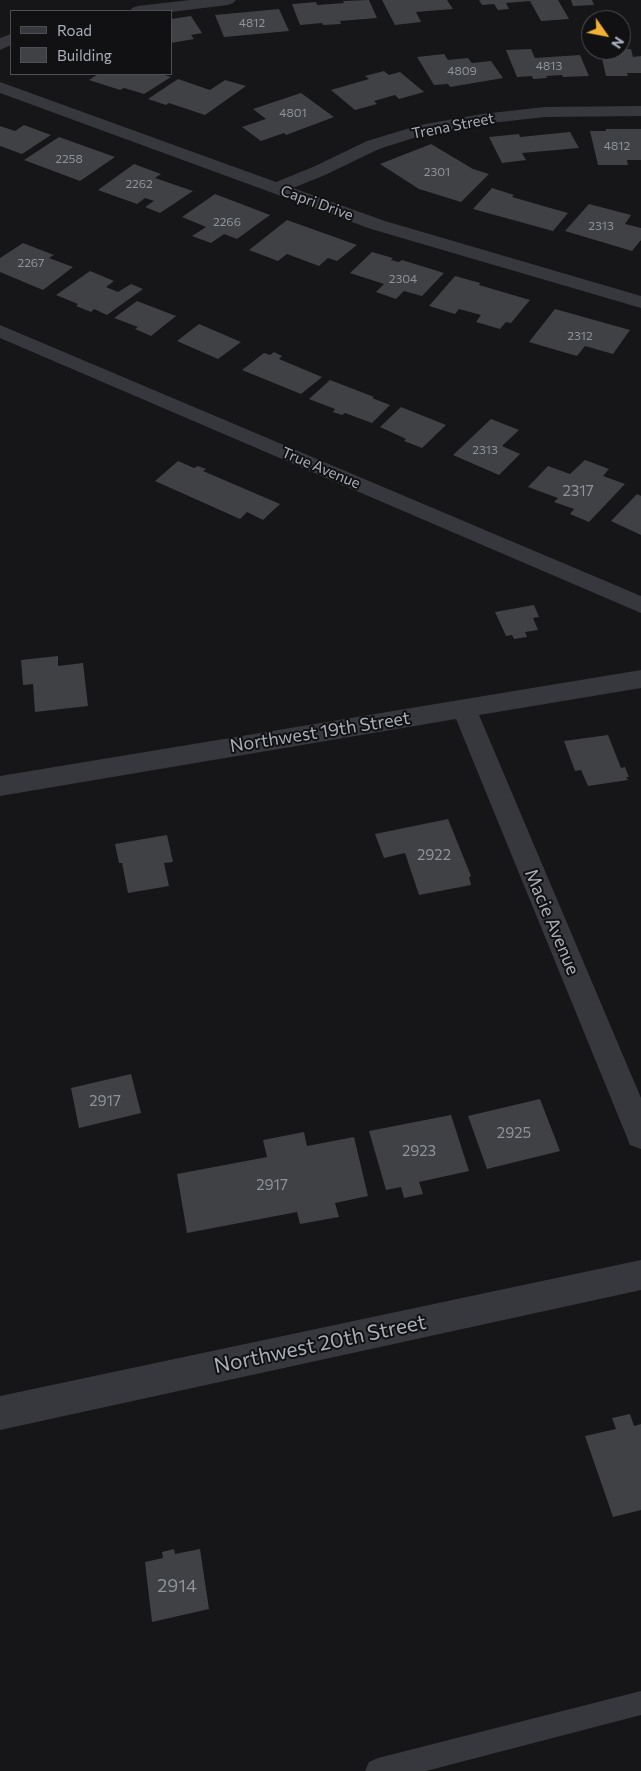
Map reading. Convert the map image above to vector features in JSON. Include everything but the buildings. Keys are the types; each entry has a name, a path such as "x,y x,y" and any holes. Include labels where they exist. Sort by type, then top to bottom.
{"street":[{"path":"146,10 228,0"},
{"name":"Capri Drive","path":"0,87 378,225 641,302"},
{"name":"Trena Street","path":"276,188 319,171 373,145 420,130 482,119 545,112 641,112"},
{"name":"True Avenue","path":"0,331 641,606"},
{"name":"Northwest 19th Street","path":"0,786 641,679"},
{"name":"Macie Avenue","path":"464,708 641,1136"},
{"name":"Northwest 20th Street","path":"0,1414 641,1275"}],"lane":[{"path":"378,1771 641,1703"}]}
